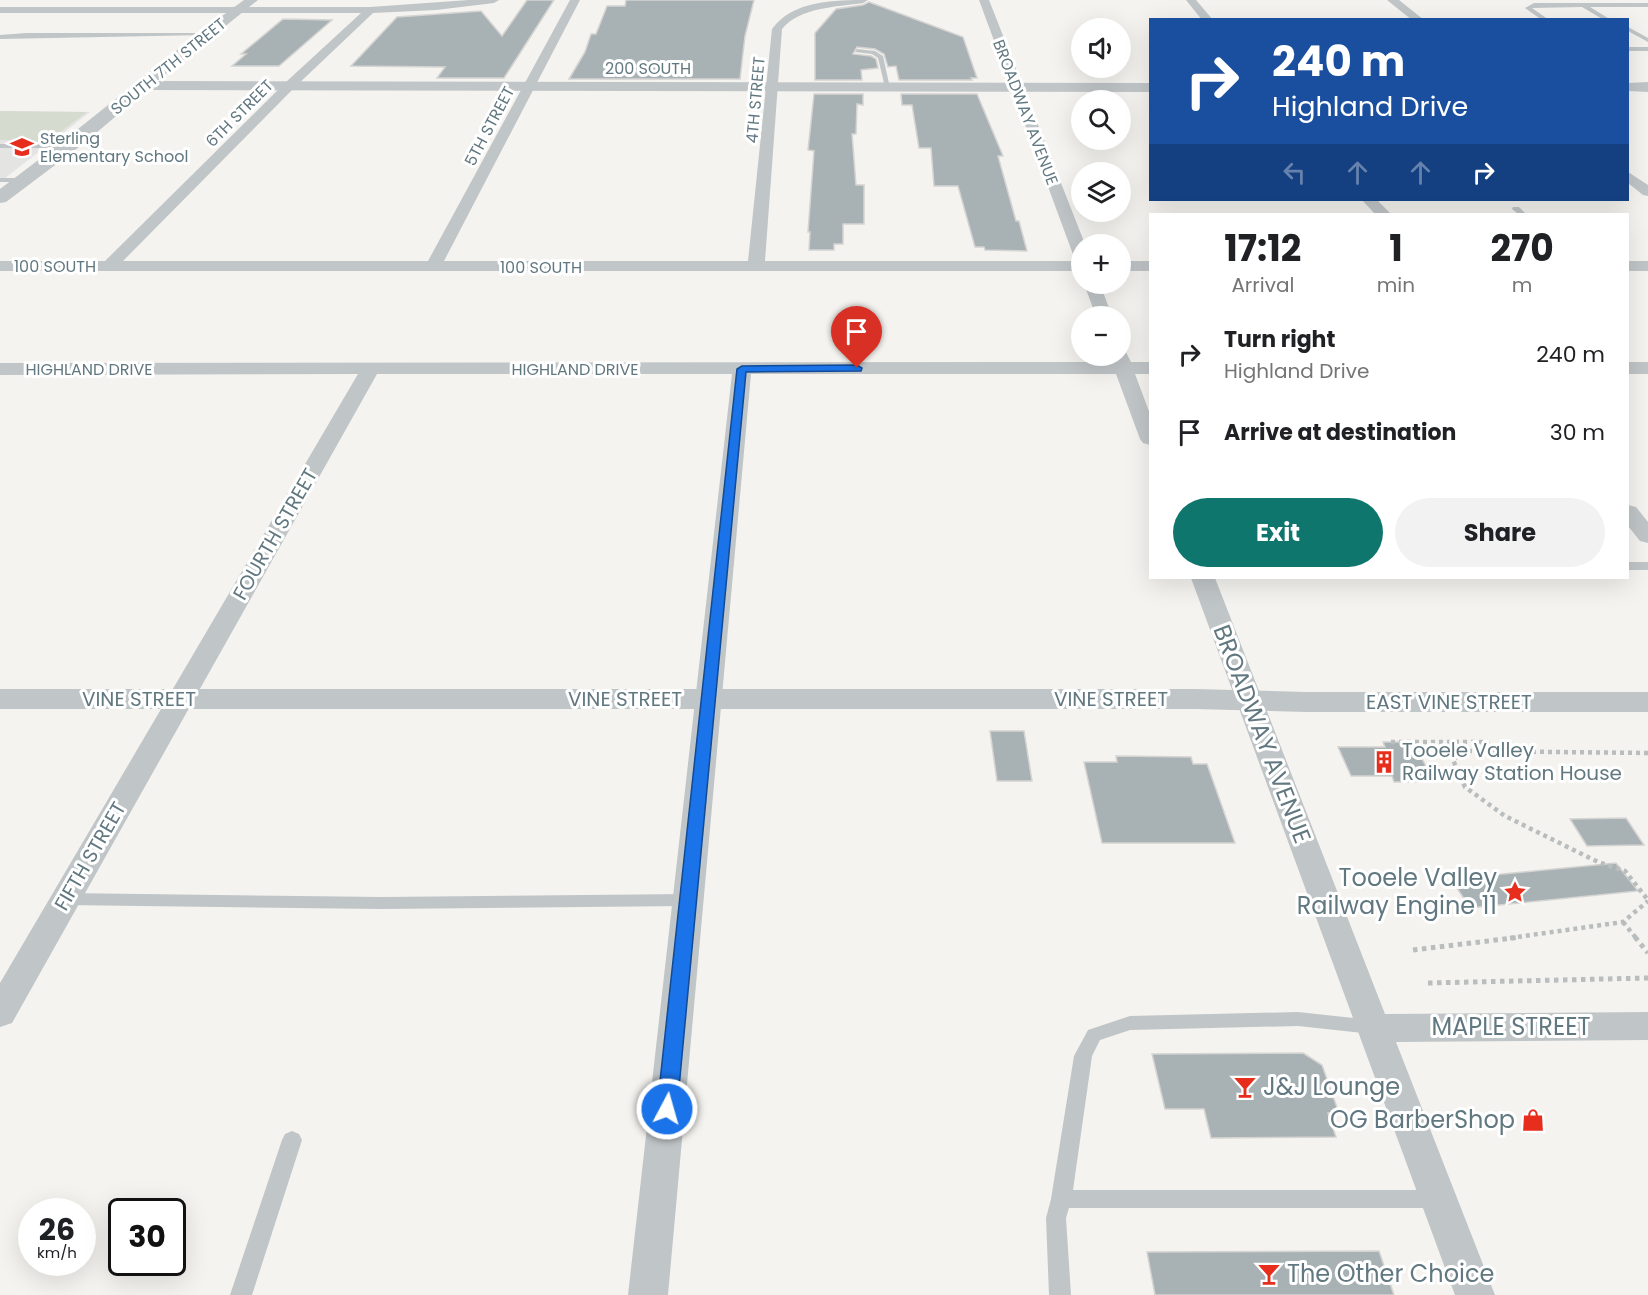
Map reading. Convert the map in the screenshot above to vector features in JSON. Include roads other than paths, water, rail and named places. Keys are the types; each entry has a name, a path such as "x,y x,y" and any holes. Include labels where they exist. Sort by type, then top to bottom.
{"street":[{"path":"60,10 78,0"},
{"path":"0,10 245,5 370,10 436,7 494,0"},
{"name":"5TH STREET","path":"433,267 575,0"},
{"name":"4TH STREET","path":"756,267 777,29 782,20 812,9 863,0"},
{"name":"BROADWAY AVENUE","path":"984,0 1073,234"},
{"path":"1191,0 1206,18"},
{"path":"1392,0 1416,18"},
{"name":"SOUTH 7TH STREET","path":"0,198 145,85 203,35 245,5"},
{"name":"6TH STREET","path":"109,266 290,85 370,10"},
{"name":"200 SOUTH","path":"145,85 1149,88"},
{"path":"1629,87 1648,87"},
{"path":"1629,177 1648,192"},
{"path":"1370,201 1382,213"},
{"name":"100 SOUTH","path":"0,266 1071,266"},
{"path":"1131,266 1149,266"},
{"path":"1629,266 1648,266"},
{"name":"HIGHLAND DRIVE","path":"0,369 742,369 1071,363"},
{"name":"HIGHLAND DRIVE","path":"1131,364 1149,368"},
{"path":"1123,366 1149,436"},
{"path":"1629,368 1648,368"},
{"name":"FOURTH STREET","path":"179,699 371,369"},
{"path":"648,1295 742,369"},
{"path":"1629,513 1648,536"},
{"name":"BROADWAY AVENUE","path":"1203,579 1475,1295"},
{"name":"VINE STREET","path":"0,699 1250,701"},
{"name":"FIFTH STREET","path":"0,1013 179,699"},
{"name":"EAST VINE STREET","path":"1250,701 1648,702"},
{"name":"MAPLE STREET","path":"1374,1028 1648,1026"}],"lane":[{"path":"1544,18 1528,8 1534,5 1648,5"},
{"path":"1582,5 1606,18"},
{"path":"1629,30 1648,40"},
{"path":"0,38 26,35 203,35"},
{"path":"1629,49 1648,50"},
{"path":"857,51 873,52 881,57 888,87"},
{"path":"0,152 4,146 69,146"},
{"path":"0,180 23,180"},
{"path":"1629,566 1648,566"},
{"path":"65,899 382,903 688,900"},
{"path":"1060,1295 1056,1218 1061,1199 1083,1056 1094,1035 1130,1023 1298,1019 1374,1028"},
{"path":"241,1295 292,1140"},
{"path":"1061,1199 1438,1199"}],"place":[{"name":"Sterling Elementary School","path":"22,147"},
{"name":"Tooele Valley Railway Station House","path":"1384,762"},
{"name":"Tooele Valley Railway Engine 11","path":"1515,892"},
{"name":"J&J Lounge","path":"1245,1087"},
{"name":"OG BarberShop","path":"1533,1120"},
{"name":"The Other Choice","path":"1269,1274"}]}
